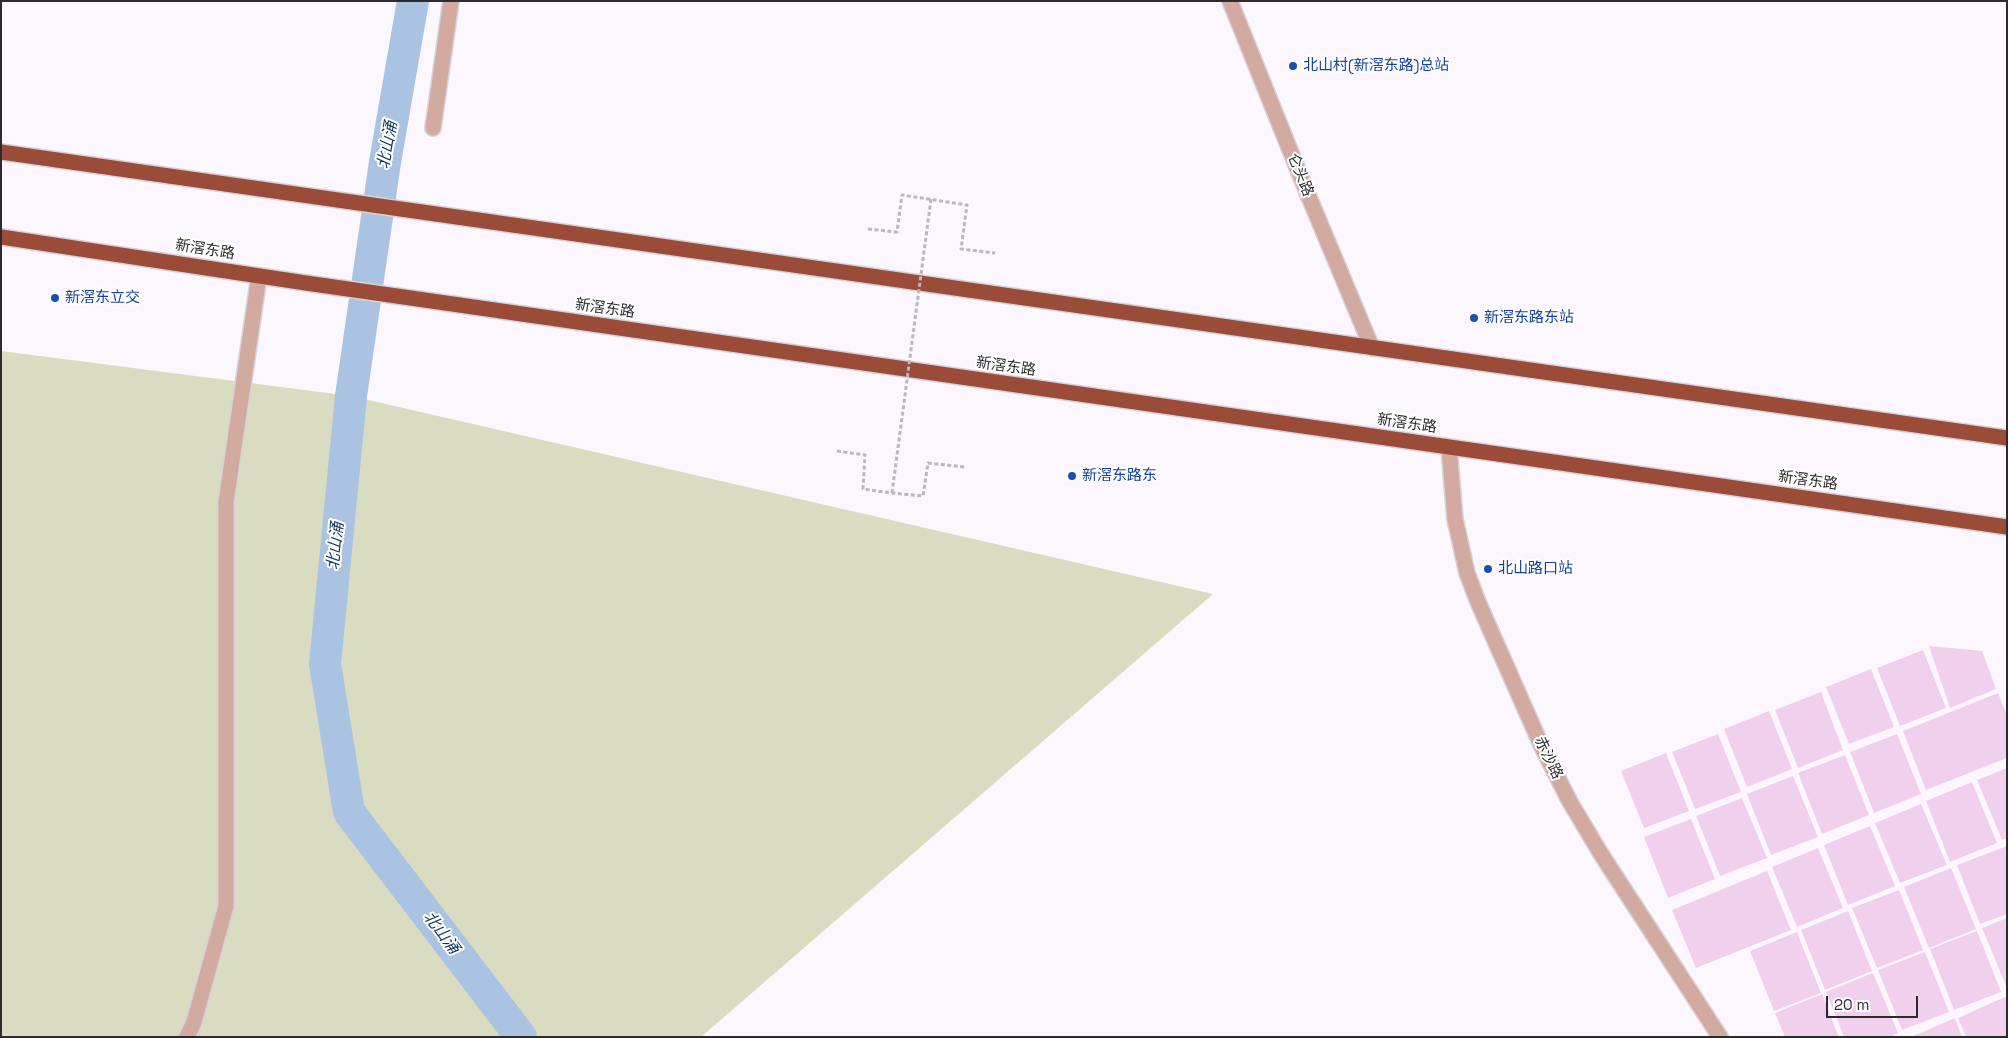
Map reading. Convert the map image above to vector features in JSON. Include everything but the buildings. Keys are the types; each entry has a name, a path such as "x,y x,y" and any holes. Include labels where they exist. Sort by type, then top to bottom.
{"highway":[{"path":"1,152 2007,438"},
{"name":"新滘东路","path":"1,237 306,284 2007,527"}],"street":[{"path":"433,128 451,1"},
{"name":"仑头路","path":"1230,1 1372,348"},
{"path":"187,1037 194,1022 226,906 226,502 259,276"},
{"name":"赤沙路","path":"1449,448 1455,519 1467,573 1542,747 1570,802 1601,854 1720,1037"}],"path":[{"path":"868,229 897,232 902,195 967,205 961,249 995,254"},
{"path":"892,493 931,199"},
{"path":"837,451 865,455 864,489 892,493 923,496 928,463 964,467"}],"green space":[{"path":"1,351 351,396 1213,594 701,1037 1,1037"}],"waterway":[{"name":"北山涌","path":"413,1 385,162 351,396 325,664 349,812 521,1037"}],"place":[{"name":"北山村(新滘东路)总站","path":"1293,66"},
{"name":"新滘东立交","path":"55,298"},
{"name":"新滘东路东站","path":"1474,318"},
{"name":"新滘东路东","path":"1072,476"},
{"name":"北山路口站","path":"1488,569"}]}
